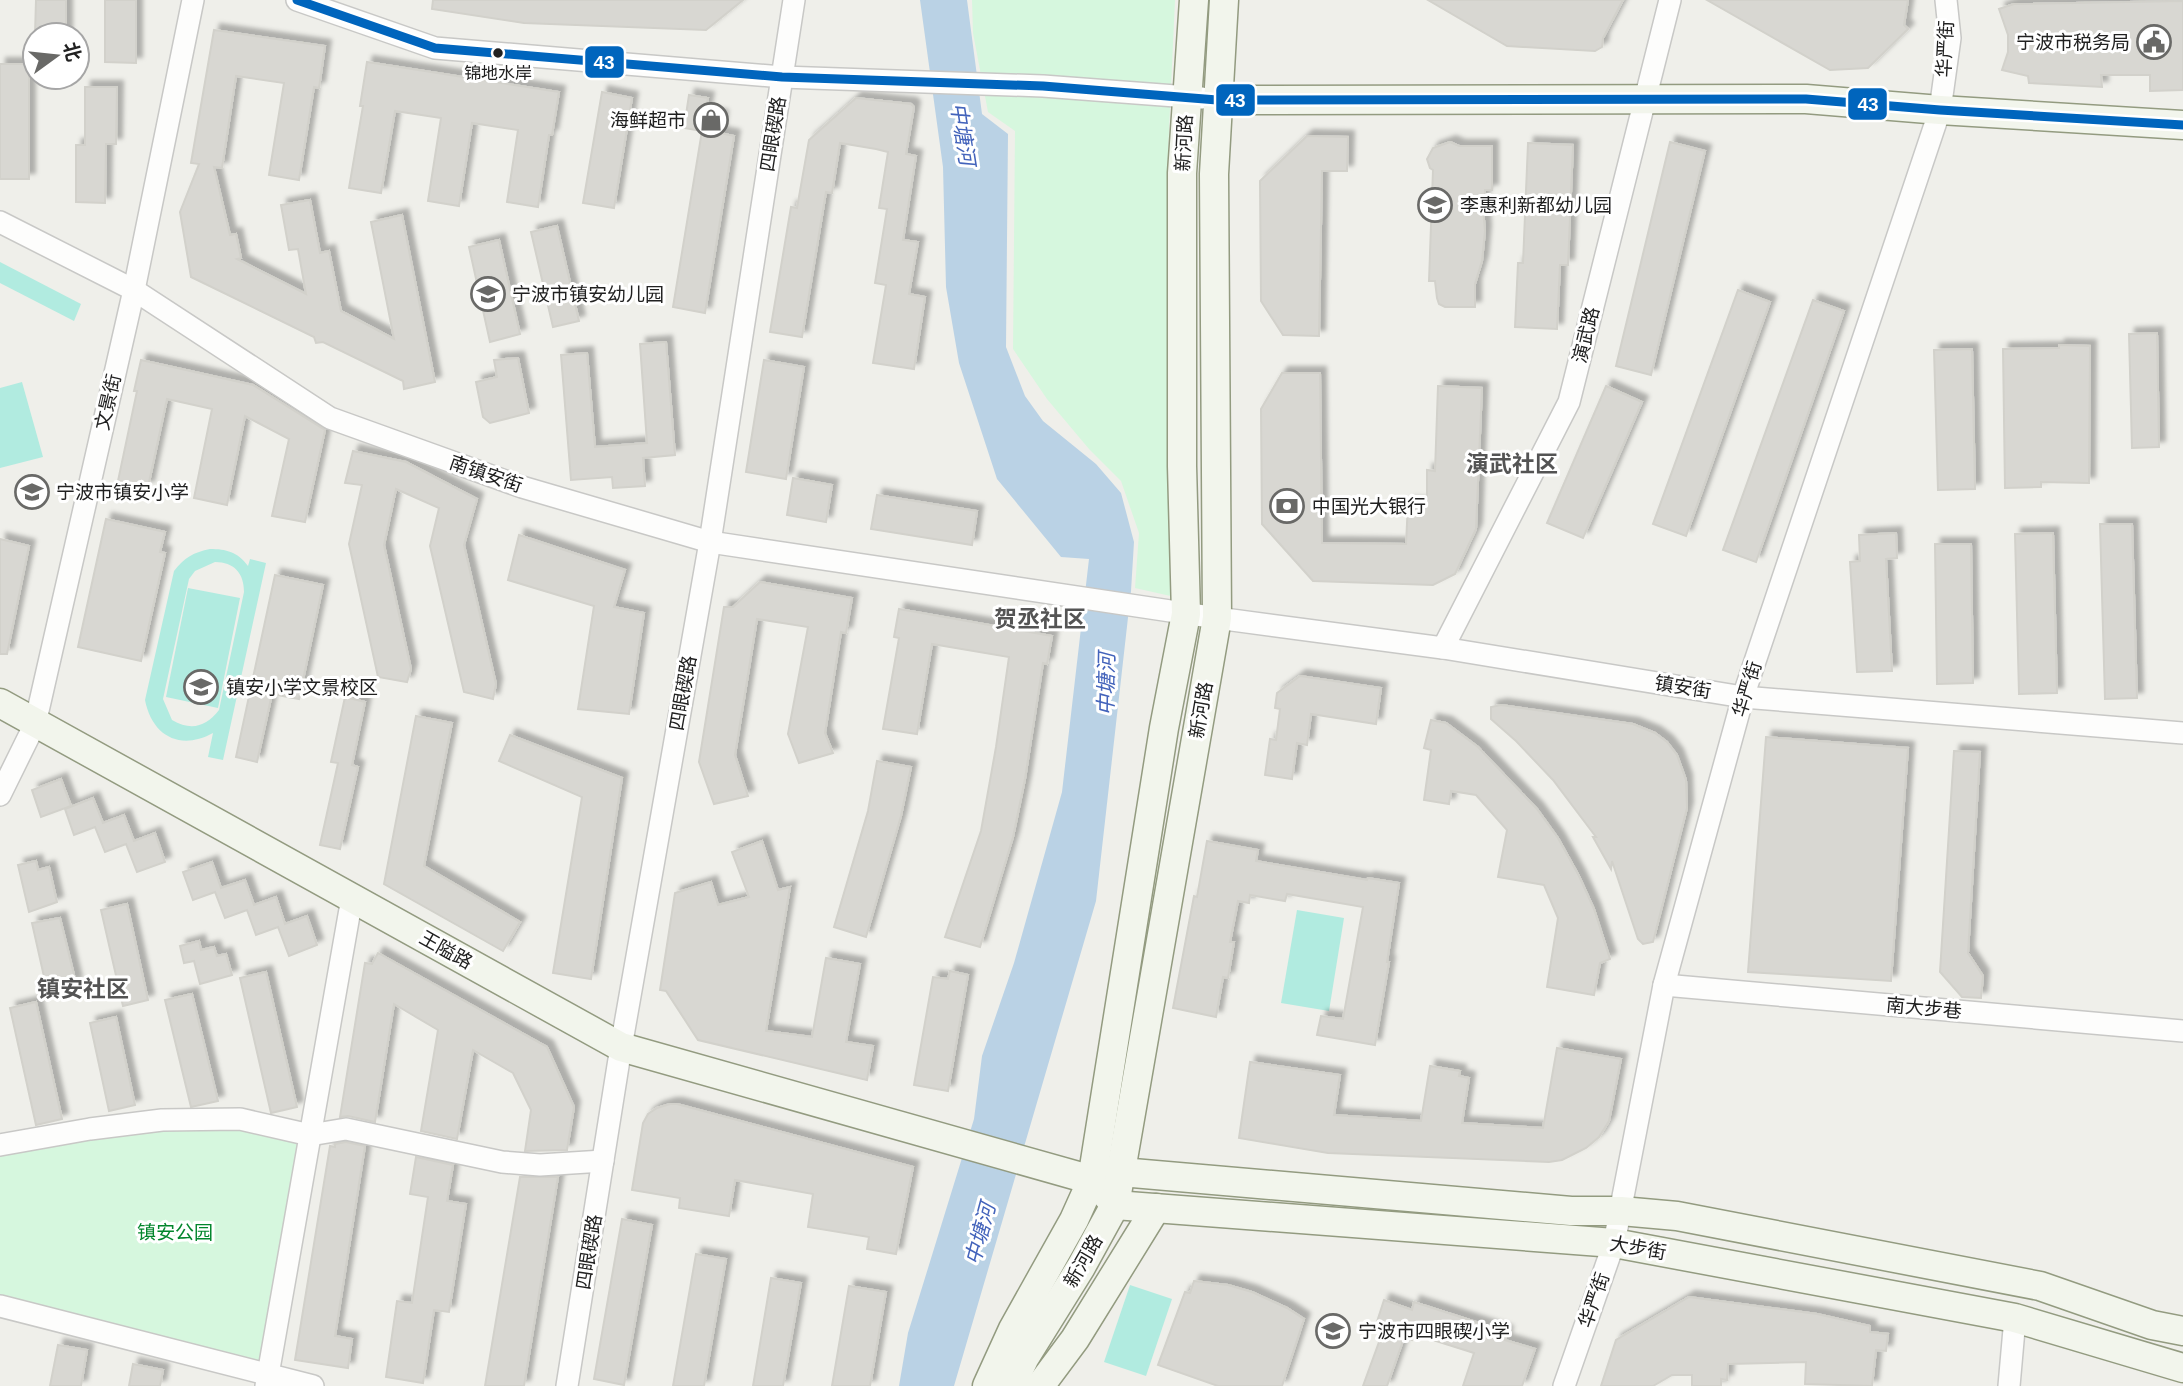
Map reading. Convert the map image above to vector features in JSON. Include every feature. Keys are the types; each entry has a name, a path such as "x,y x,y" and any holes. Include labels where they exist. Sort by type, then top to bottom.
{"main road":[{"name":"新河路","path":"987,1386 1013,1329 1074,1220 1092,1180 1164,729 1186,614 1182,466 1182,173 1194,0"},
{"name":"新河路","path":"1011,1386 1115,1205 1217,618 1214,174 1224,0"},
{"path":"1217,100 1806,99 2183,125"},
{"name":"王隘路","path":"0,703 621,1046 1092,1180"},
{"path":"1115,1205 1092,1180 1121,1172"},
{"name":"大步街","path":"1121,1172 1571,1211 1621,1211 1677,1216 2040,1286 2152,1325 2183,1331"},
{"name":"大步街","path":"1115,1205 1614,1243 2015,1318 2183,1368"},
{"path":"1040,1386 1075,1339 1157,1208"}],"street":[{"name":"文景街","path":"0,795 35,724 134,290 192,0"},
{"path":"297,0 435,48 782,77 1044,86 1217,100"},
{"name":"四眼碶路","path":"567,1386 621,1046 710,542 794,0"},
{"name":"演武路","path":"1443,648 1569,402 1670,0"},
{"name":"华严街","path":"1564,1386 1614,1243 1664,985 1743,697 1940,110 1950,38 1946,0"},
{"name":"南镇安街","path":"0,222 134,290 330,418 522,487 710,542 1186,614"},
{"name":"镇安街","path":"1186,614 1443,648 1743,697 2183,733"},
{"path":"268,1380 352,898"},
{"name":"南大步巷","path":"1664,985 2183,1031"},
{"path":"0,1145 162,1120 240,1119 310,1135 346,1129 502,1162 540,1165 603,1161"},
{"path":"0,1306 268,1380 313,1386"},
{"path":"2009,1386 2015,1318"}],"green space":[{"path":"972,0 1175,0 1167,174 1175,597 1135,588 1139,533 1121,481 1089,449 1047,399 1013,349 1015,131 988,112 973,33"},
{"name":"镇安公园","path":"242,1124 297,1143 260,1361 0,1297 0,1153 92,1135"}],"shaded area":[{"path":"0,262 81,304 74,321 0,283"},
{"path":"22,382 43,457 0,468 0,388"},
{"path":"204,550 231,552 248,566 250,559 266,563 223,760 208,757 213,733 189,740 169,737 154,723 145,700 174,571 190,556","holes":["215,562 237,570 244,592 219,710 203,724 186,725 172,720 163,699 189,579 195,571"]},
{"path":"188,588 240,598 218,708 166,697"},
{"path":"1297,910 1344,918 1329,1011 1281,1003"},
{"path":"1130,1285 1172,1299 1146,1376 1104,1362"}],"water":[{"name":"中塘河","path":"920,0 967,0 982,114 1008,134 1006,347 1025,396 1043,421 1096,464 1121,493 1134,542 1131,591 1096,901 954,1386 899,1386 908,1333 974,1119 982,1056 1014,963 1062,792 1089,559 1061,557 997,479 959,363 946,287 943,167"}],"building":[{"path":"36,0 66,0 66,21 35,21"},
{"path":"105,0 136,0 136,63 105,62"},
{"path":"433,0 743,0 706,30 524,23 432,9"},
{"path":"1428,0 1623,0 1603,38 1602,47 1595,51 1507,46"},
{"path":"1707,0 1908,0 1904,25 1908,29 1868,68 1830,70"},
{"path":"2183,1 2183,90 2150,91 2150,75 2101,75 2102,87 2029,83 2028,76 2002,70 2008,52 2008,35 1999,9 2014,4"},
{"path":"214,30 325,46 319,88 314,87 299,180 269,175 284,83 236,76 222,168 214,167 230,235 236,234 241,258 237,259 306,294 298,249 289,250 281,205 310,200 320,253 329,251 341,311 394,339 371,222 402,215 435,382 404,389 403,381 323,342 316,343 314,337 191,277 180,212 199,164 191,163"},
{"path":"367,62 559,92 552,135 549,135 538,207 507,202 518,130 472,123 459,206 428,201 441,118 395,111 381,193 349,188 363,106 360,106"},
{"path":"0,64 21,64 21,91 29,91 29,179 0,179"},
{"path":"91,87 117,87 116,144 106,144 105,203 76,202 76,145 85,145 85,91 91,91"},
{"path":"602,92 632,98 614,208 583,203"},
{"path":"689,95 708,98 705,113 722,116 720,133 734,136 705,313 673,307 702,131 684,128"},
{"path":"856,98 911,104 914,107 906,154 916,156 903,240 918,242 909,294 925,297 914,369 873,363 886,285 875,283 887,209 879,208 888,152 840,143 832,193 826,192 802,337 770,332 791,207 797,208 809,140"},
{"path":"1307,136 1348,137 1347,171 1322,171 1319,336 1283,335 1261,301 1260,181"},
{"path":"1450,142 1459,146 1492,146 1492,190 1485,190 1485,196 1482,196 1485,231 1482,261 1475,284 1475,307 1445,307 1439,304 1435,281 1429,281 1433,170 1427,159 1433,148"},
{"path":"1670,142 1705,151 1651,375 1616,366"},
{"path":"1528,143 1573,145 1568,265 1560,265 1557,329 1515,327 1518,263 1523,263"},
{"path":"557,226 579,321 553,327 531,232"},
{"path":"499,240 520,334 490,342 469,247"},
{"path":"1738,290 1770,302 1686,536 1653,524"},
{"path":"1813,300 1844,311 1756,562 1723,550"},
{"path":"2157,333 2159,447 2132,448 2129,334"},
{"path":"666,342 675,455 643,458 645,486 613,488 612,477 571,480 561,355 587,353 595,447 647,443 640,344"},
{"path":"2059,345 2090,346 2089,483 2041,482 2041,487 2005,488 2003,349 2059,348"},
{"path":"1972,349 1975,489 1938,490 1934,350"},
{"path":"518,358 529,413 490,423 483,417 476,382 497,377 494,360"},
{"path":"141,360 253,385 325,430 305,522 272,516 289,439 245,416 227,505 194,498 212,409 167,399 148,487 118,481"},
{"path":"764,360 804,367 786,479 746,472"},
{"path":"1282,373 1320,373 1322,543 1406,544 1408,503 1427,504 1427,470 1435,471 1438,386 1482,388 1476,529 1455,574 1433,585 1313,581 1262,524 1261,409"},
{"path":"1606,386 1642,402 1583,538 1547,523"},
{"path":"353,451 406,462 477,499 464,545 496,684 493,699 464,692 430,546 439,508 396,489 384,545 411,669 407,682 378,677 349,544 362,485 345,483"},
{"path":"793,478 832,485 826,522 787,515"},
{"path":"877,495 977,511 972,545 871,529"},
{"path":"106,519 165,532 160,552 165,553 141,661 78,647"},
{"path":"2100,524 2132,524 2137,698 2105,699"},
{"path":"1896,533 1897,558 1886,559 1892,671 1857,672 1850,562 1860,561 1859,535"},
{"path":"2053,533 2057,693 2019,694 2015,534"},
{"path":"519,535 625,570 614,607 644,613 629,714 578,709 594,606 508,580"},
{"path":"0,539 29,546 7,654 0,654"},
{"path":"1935,544 1971,544 1973,683 1937,684"},
{"path":"275,575 323,585 299,699 272,694 257,762 236,757"},
{"path":"760,582 852,598 846,633 841,632 825,733 833,753 799,763 788,734 808,627 757,619 735,755 748,796 714,804 699,762 724,607 733,607"},
{"path":"899,609 1052,636 1047,664 1043,663 1013,837 980,947 945,937 981,831 1009,657 932,644 917,734 883,729 899,638 894,637"},
{"path":"1300,676 1381,688 1376,724 1311,714 1307,745 1297,743 1292,779 1265,775 1270,739 1276,740 1280,709 1275,708 1277,693"},
{"path":"345,697 365,702 352,765 358,767 340,849 320,845 338,763 331,762"},
{"path":"1501,705 1633,724 1655,733 1667,742 1677,755 1686,780 1687,808 1653,942 1643,944 1638,939 1612,861 1611,869 1593,837 1596,837 1553,780 1491,719 1491,707"},
{"path":"416,716 452,723 424,866 520,922 503,951 384,884"},
{"path":"1431,720 1446,723 1478,747 1537,809 1558,838 1594,909 1610,959 1600,963 1594,995 1547,987 1558,918 1544,885 1498,877 1507,830 1476,795 1451,791 1449,804 1424,800 1431,750 1424,748"},
{"path":"510,735 622,778 591,979 553,973 582,797 499,761"},
{"path":"1766,737 1908,748 1891,981 1748,972"},
{"path":"1954,751 1980,752 1968,953 1983,976 1981,998 1962,997 1940,972"},
{"path":"877,761 911,767 901,816 866,937 834,927 868,811"},
{"path":"61,779 71,806 41,817 32,790"},
{"path":"93,798 103,823 124,815 134,841 155,833 165,862 137,872 126,844 105,852 95,827 74,835 65,809"},
{"path":"762,841 778,890 790,887 766,1031 812,1037 826,958 860,964 846,1042 873,1046 867,1080 698,1040 666,991 660,990 675,893 711,882 718,905 749,897 732,852"},
{"path":"1207,841 1258,850 1256,861 1399,883 1375,1045 1317,1035 1321,1016 1343,1019 1363,907 1287,894 1285,901 1250,895 1249,903 1238,901 1230,942 1234,942 1228,978 1223,977 1216,1017 1173,1008"},
{"path":"36,861 38,870 49,867 57,902 29,912 18,865"},
{"path":"212,862 221,888 245,880 254,905 276,897 285,924 307,916 317,945 289,956 278,927 256,935 247,910 225,918 215,892 193,900 183,872"},
{"path":"127,904 148,1000 123,1006 101,910"},
{"path":"60,918 76,983 47,990 32,923"},
{"path":"199,941 201,950 214,947 217,956 226,954 232,975 200,984 194,961 184,963 180,946"},
{"path":"378,953 547,1047 574,1107 567,1150 525,1151 531,1110 513,1073 473,1050 457,1139 421,1131 438,1030 394,1004 375,1122 348,1116 340,1117 365,963 372,964"},
{"path":"950,971 968,975 948,1091 914,1085 933,977 948,979"},
{"path":"266,972 297,1107 271,1113 240,978"},
{"path":"192,994 218,1101 191,1107 165,1000"},
{"path":"36,1002 62,1119 36,1125 10,1008"},
{"path":"116,1017 135,1105 109,1111 90,1023"},
{"path":"1557,1048 1621,1059 1609,1121 1599,1137 1586,1148 1562,1160 1549,1162 1328,1153 1239,1138 1250,1062 1340,1075 1334,1115 1421,1121 1430,1066 1460,1071 1459,1076 1469,1078 1462,1123 1543,1128"},
{"path":"670,1104 913,1167 896,1254 867,1249 869,1237 808,1227 813,1194 735,1180 729,1216 679,1208 680,1198 632,1190 643,1123 648,1114"},
{"path":"346,1142 365,1146 335,1336 352,1339 348,1368 295,1360 330,1146 335,1147 335,1144"},
{"path":"416,1157 453,1165 447,1201 466,1204 449,1312 434,1310 423,1383 386,1377 397,1301 412,1303 428,1197 410,1194"},
{"path":"520,1177 558,1177 524,1386 485,1386"},
{"path":"622,1219 652,1225 624,1385 594,1379"},
{"path":"696,1254 726,1259 704,1386 673,1386"},
{"path":"771,1278 801,1283 783,1386 753,1386"},
{"path":"1194,1281 1228,1285 1252,1292 1304,1319 1282,1386 1218,1386 1158,1365 1185,1292 1190,1293"},
{"path":"849,1286 886,1292 870,1386 832,1386"},
{"path":"1689,1297 1817,1314 1870,1326 1870,1332 1888,1334 1886,1351 1876,1350 1872,1386 1805,1384 1806,1362 1728,1364 1727,1380 1721,1379 1721,1386 1692,1386 1692,1375 1672,1375 1653,1386 1601,1386 1616,1340"},
{"path":"1384,1300 1412,1310 1414,1302 1507,1332 1505,1340 1535,1349 1522,1386 1463,1386 1474,1353 1414,1334 1412,1340 1404,1338 1387,1386 1363,1386 1383,1331 1375,1328"},
{"path":"58,1345 87,1350 81,1386 50,1386"},
{"path":"133,1364 163,1370 160,1386 129,1386"}],"transit line":[{"name":"43","path":"297,0 435,48 782,77 1043,86 1217,100 1806,99 2183,125"}],"place":[{"name":"宁波市税务局","path":"2154,42"},
{"name":"锦地水岸","path":"498,53"},
{"name":"海鲜超市","path":"711,120"},
{"name":"李惠利新都幼儿园","path":"1435,205"},
{"name":"宁波市镇安幼儿园","path":"488,294"},
{"name":"宁波市镇安小学","path":"32,492"},
{"name":"中国光大银行","path":"1287,506"},
{"name":"镇安小学文景校区","path":"201,687"},
{"name":"宁波市四眼碶小学","path":"1333,1331"}],"district":[{"name":"演武社区","path":"1512,464"},
{"name":"贺丞社区","path":"1040,619"},
{"name":"镇安社区","path":"83,989"}]}
